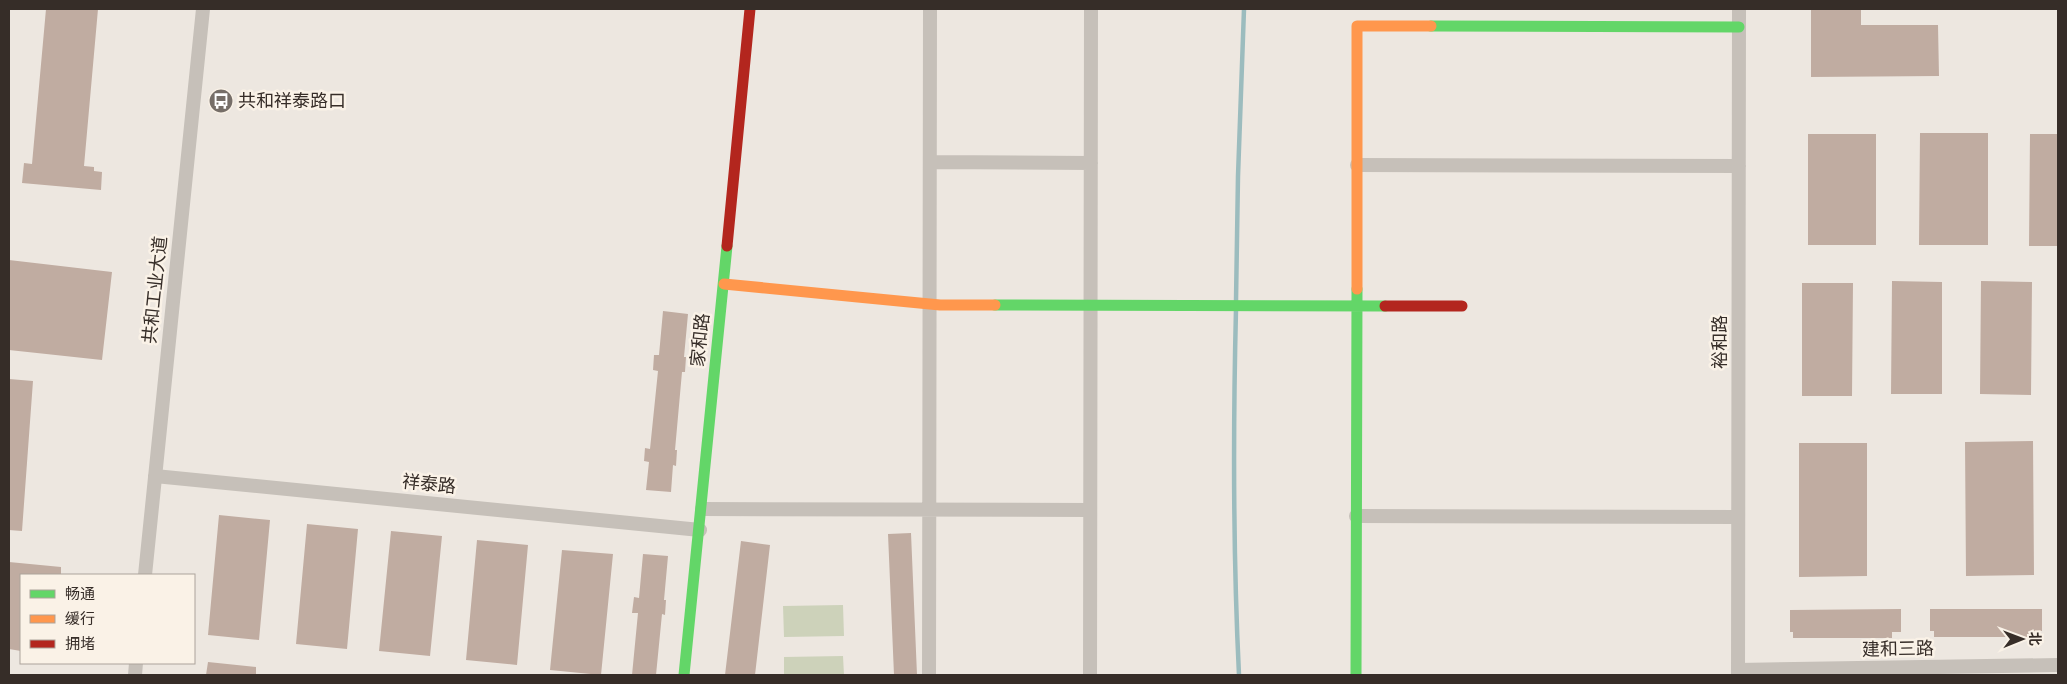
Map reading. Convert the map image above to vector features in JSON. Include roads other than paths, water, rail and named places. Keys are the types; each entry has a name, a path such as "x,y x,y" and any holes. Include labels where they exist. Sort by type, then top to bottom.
{"street":[{"name":"共和工业大道","path":"145,574 203,9"},
{"name":"家和路","path":"684,675 700,530 750,9"},
{"path":"929,675 930,9"},
{"path":"1090,675 1091,9"},
{"name":"裕和路","path":"1738,673 1739,9"},
{"path":"1356,675 1357,26 1739,27"},
{"path":"930,162 1091,163"},
{"path":"1357,165 1739,166"},
{"path":"724,284 930,304 1462,306"},
{"name":"祥泰路","path":"155,476 700,530"},
{"path":"702,509 1090,510"},
{"path":"1356,516 1738,517"},
{"name":"建和三路","path":"1738,673 2058,665"}],"waterway":[{"path":"1236,301 1244,9"},
{"path":"1236,309 1234,492 1239,675"}],"place":[{"name":"共和祥泰路口","path":"221,101"}]}
